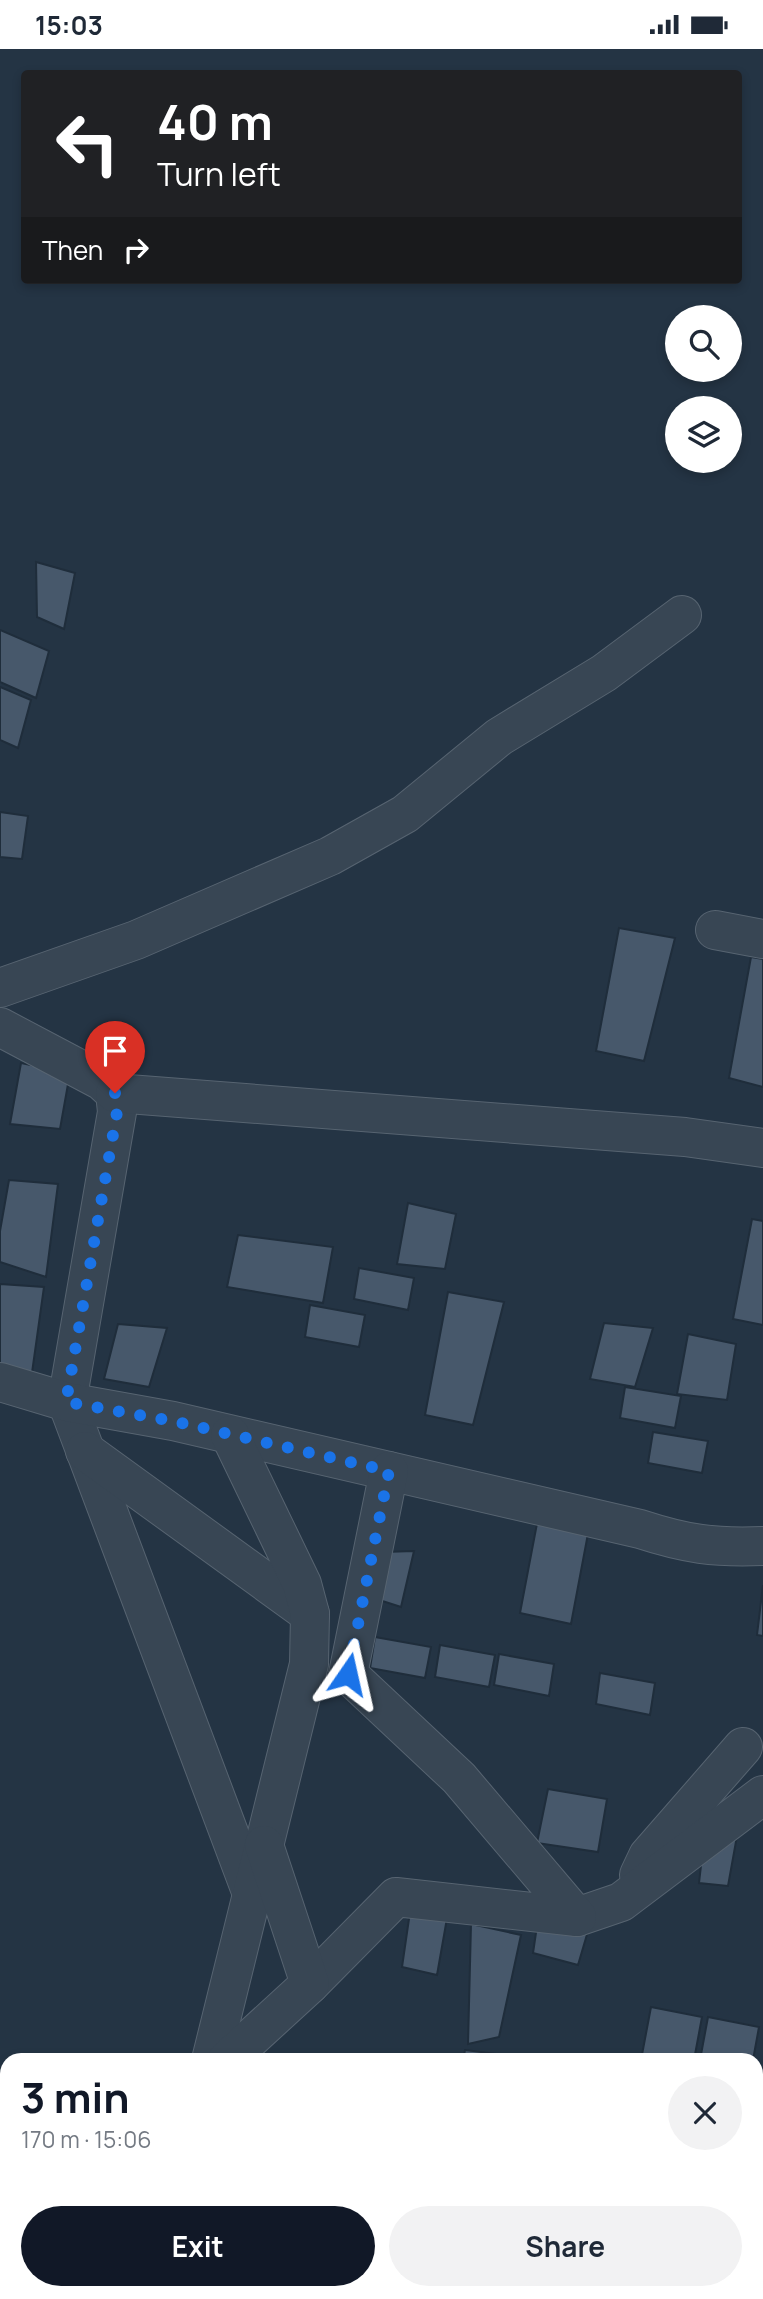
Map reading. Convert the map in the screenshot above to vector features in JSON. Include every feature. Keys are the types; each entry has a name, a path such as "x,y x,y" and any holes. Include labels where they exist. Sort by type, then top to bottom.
{"street":[{"path":"0,988 136,940 330,856 405,814 499,737 604,673 682,615"},
{"path":"716,930 763,939"},
{"path":"0,1027 102,1080 115,1093 117,1112 66,1402 252,1894"},
{"path":"115,1093 685,1137 763,1148"},
{"path":"0,1382 66,1402 389,1471 640,1529 679,1541 716,1548 763,1546"},
{"path":"213,2053 309,1664 310,1614 302,1584 230,1435"},
{"path":"85,1451 310,1614"},
{"path":"389,1471 348,1674 459,1778 576,1917"},
{"path":"629,1896 648,1856 743,1747"},
{"path":"235,2053 310,1984 396,1897 576,1917 621,1902 763,1795"},
{"path":"264,1845 310,1984"}],"building":[{"path":"36,562 75,573 64,629 37,617"},
{"path":"0,630 49,651 36,698 0,682"},
{"path":"0,687 31,700 18,748 0,740"},
{"path":"0,812 28,816 22,859 0,857"},
{"path":"619,928 675,938 644,1061 596,1051"},
{"path":"751,957 763,959 763,1087 729,1078"},
{"path":"21,1063 70,1073 60,1129 10,1124"},
{"path":"9,1180 58,1184 46,1277 0,1262 0,1231"},
{"path":"408,1203 456,1214 445,1269 397,1264"},
{"path":"752,1219 763,1221 763,1325 733,1319"},
{"path":"238,1235 333,1247 323,1303 227,1287"},
{"path":"359,1268 414,1278 408,1310 354,1299"},
{"path":"0,1284 44,1287 31,1380 0,1370"},
{"path":"448,1292 504,1302 473,1425 425,1415"},
{"path":"310,1305 365,1315 359,1347 305,1337"},
{"path":"604,1323 653,1328 635,1387 590,1379"},
{"path":"118,1324 167,1328 149,1387 104,1379"},
{"path":"688,1334 736,1344 727,1400 677,1394"},
{"path":"625,1387 681,1396 675,1428 620,1418"},
{"path":"653,1432 708,1441 702,1473 648,1463"},
{"path":"539,1513 590,1523 571,1624 520,1613"},
{"path":"414,1551 401,1607 373,1598 383,1552"},
{"path":"763,1585 763,1636 757,1635"},
{"path":"375,1637 431,1647 425,1678 370,1668"},
{"path":"440,1645 495,1655 489,1687 435,1677"},
{"path":"499,1654 554,1664 549,1696 494,1685"},
{"path":"600,1673 655,1683 650,1715 596,1704"},
{"path":"548,1789 607,1799 598,1852 537,1843"},
{"path":"705,1831 737,1836 728,1886 699,1883"},
{"path":"412,1898 449,1907 437,1975 402,1967"},
{"path":"538,1919 588,1931 578,1965 533,1953"},
{"path":"471,1924 521,1935 499,2037 468,2044"},
{"path":"651,2007 702,2017 695,2053 642,2053"},
{"path":"708,2017 759,2027 754,2053 701,2053"},
{"path":"465,2050 489,2053 464,2053"}],"route":[{"path":"115,1093 117,1112 66,1402 173,1421 389,1471 348,1674"}]}
